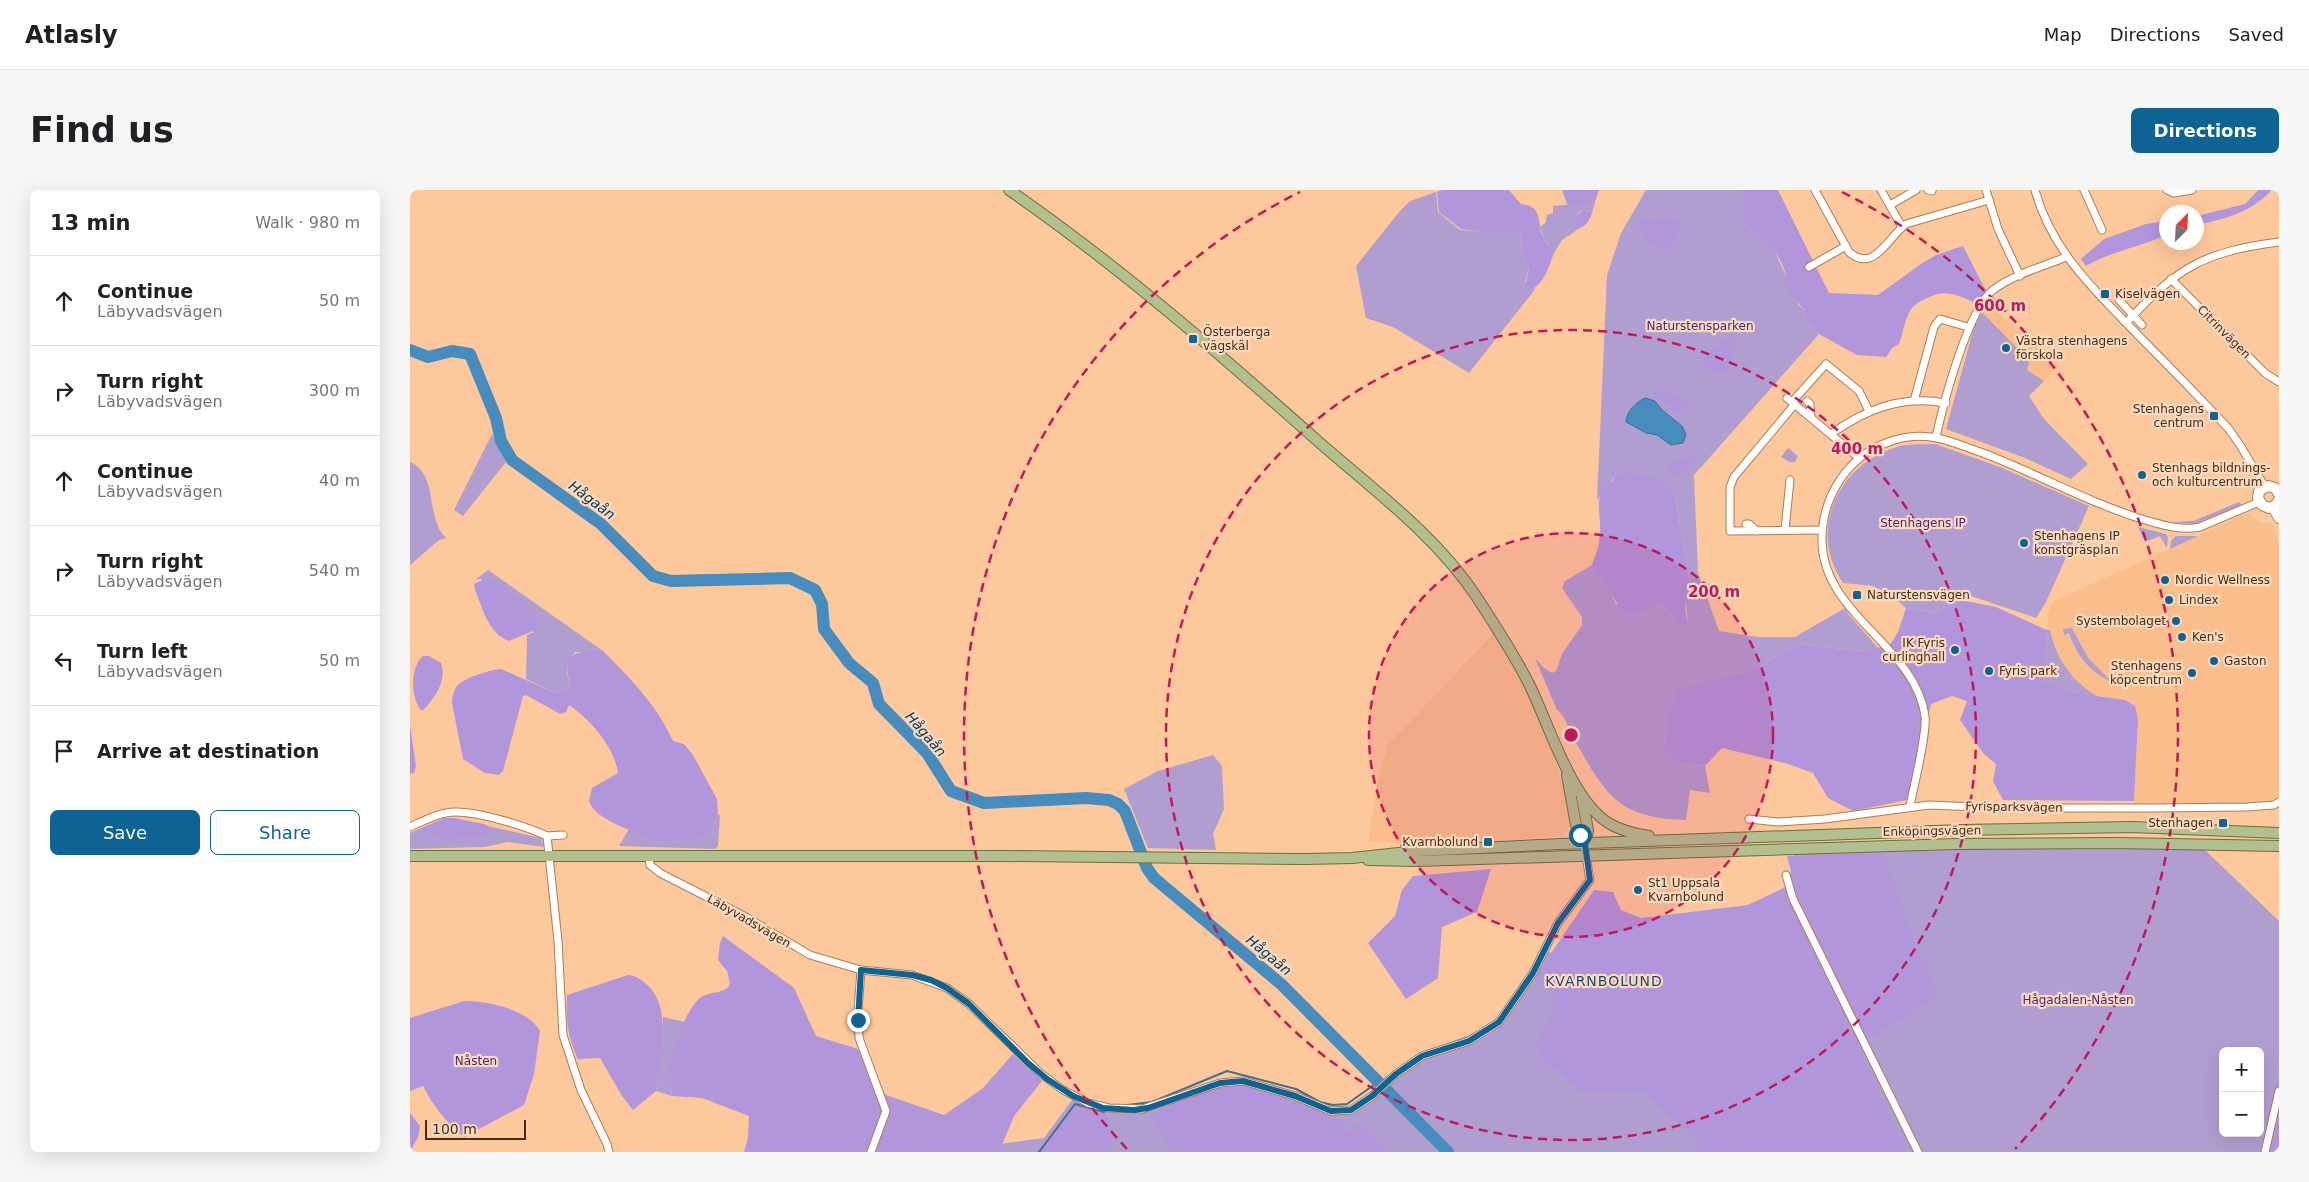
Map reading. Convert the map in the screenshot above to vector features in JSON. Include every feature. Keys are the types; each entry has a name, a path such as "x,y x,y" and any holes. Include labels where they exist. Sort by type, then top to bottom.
{"main road":[{"path":"1009,190 1142,289 1380,495 1433,545 1469,586 1518,663 1538,702 1566,768 1581,792 1600,816 1618,828 1638,834 1680,839"},
{"path":"1566,768 1576,825 1585,844"},
{"path":"1581,792 1588,830 1585,844 1586,856"},
{"path":"1560,844 1570,835 1576,825"},
{"name":"Enköpingsvägen","path":"1352,858 1408,852 1560,844 1943,830 2132,827 2279,833"},
{"path":"2258,832 2279,827"},
{"name":"Enköpingsvägen","path":"1352,858 1382,861 1417,861 1956,844 2117,843 2279,846"},
{"path":"410,856 1352,858"}],"street":[{"path":"1814,190 1846,246 1856,257 1869,259 1879,253 1902,227 1917,220 1989,200"},
{"path":"1881,190 1902,227"},
{"path":"1890,206 1916,190"},
{"path":"1986,190 1998,229 2020,276"},
{"path":"2035,190 2044,216 2066,257 2126,323 2228,428 2265,487"},
{"path":"2084,190 2102,230"},
{"path":"2167,190 2174,193 2192,190"},
{"path":"2126,323 2171,279 2185,269 2210,256 2243,247 2279,242"},
{"path":"1808,267 1846,246"},
{"path":"1936,437 1968,327 1980,305 1994,290 2020,276 2066,257"},
{"name":"Citrinvägen","path":"2171,279 2265,373 2279,382"},
{"path":"2119,300 2142,325"},
{"path":"1914,401 1934,327 1940,320 1968,327"},
{"path":"1822,530 1730,531 1732,482 1737,472 1792,401 1826,364 1858,391 1869,411"},
{"path":"1792,401 1859,458"},
{"path":"1807,401 1810,404 1811,417"},
{"path":"1831,434 1853,418 1869,411 1914,401 1946,403"},
{"path":"1910,806 1925,723 1915,687 1906,673 1848,605 1834,582 1824,556 1822,530 1824,515 1841,478 1859,458 1886,442 1901,438 1936,437 2022,468 2133,516 2179,528 2191,529 2259,502"},
{"path":"1785,530 1790,480"},
{"path":"2259,502 2259,492 2265,487 2271,487 2279,493"},
{"path":"2259,502 2265,507 2276,503 2279,518"},
{"path":"1746,524 1750,524 1757,531"},
{"name":"Fyrisparksvägen","path":"1749,819 1778,822 1825,819 1910,806 2000,808 2247,807 2279,802"},
{"path":"410,827 443,814 457,812 508,822 547,836 563,835"},
{"path":"547,836 558,941 564,1035 581,1090 609,1152"},
{"name":"Läbyvadsvägen","path":"649,856 650,865 660,873 745,916 797,949 818,958 861,970 912,975 931,980 947,988 969,1004 1033,1068 1080,1099 1103,1108 1134,1110 1148,1108 1220,1083 1243,1081 1295,1096 1331,1111 1351,1110 1422,1056 1469,1041 1499,1022 1533,973 1558,923 1590,880 1586,856"},
{"path":"1786,875 1797,907 1918,1152"},
{"path":"861,970 859,1034 886,1111 871,1152"},
{"path":"2265,1152 2279,1091"}],"shaded area":[{"name":"Västra stenhagens förskola","path":"1990,303 2027,341 2055,353 2058,367 2035,390 1976,364 1979,318"},
{"path":"2248,513 2260,522 2272,524 2279,542 2279,802 2274,805 2134,808 2138,719 2135,706 2125,700 2074,693 2044,681 2048,615 2052,602"},
{"path":"1495,632 1520,676 1545,729 1567,799 1570,824 1568,831 1562,836 1481,842 1368,843 1377,785 1388,745"}],"green space":[{"path":"1442,190 1509,190 1521,204 1533,208 1538,216 1543,237 1554,253 1546,274 1536,287 1531,290 1525,287 1529,268 1523,256 1520,234 1461,229 1439,212 1437,192"},
{"path":"1562,190 1599,190 1595,202 1573,206 1567,204"},
{"name":"Naturstensparken","path":"1646,190 1738,190 1744,199 1744,223 1767,241 1775,252 1799,305 1804,310 1806,321 1819,334 1694,475 1698,572 1719,631 1758,637 1795,637 1845,608 1878,648 1862,651 1797,644 1763,665 1739,674 1667,729 1664,741 1682,763 1705,766 1710,793 1690,790 1686,820 1644,814 1616,800 1605,789 1585,758 1563,716 1557,710 1535,658 1552,673 1556,671 1562,654 1582,625 1582,617 1562,588 1565,581 1592,565 1610,591 1616,604 1649,610 1660,604 1669,611 1677,625 1688,623 1685,597 1691,588 1675,496 1613,479 1597,500 1607,275 1621,233"},
{"path":"1738,190 1778,190 1829,293 1878,295 1936,255 1963,246 1988,295 1980,305 1953,294 1933,295 1914,305 1906,319 1899,344 1892,348 1886,357 1857,355 1819,334 1806,321 1804,310 1787,288 1784,268 1774,251 1744,223 1744,199"},
{"path":"2258,190 2270,190 2270,192 2245,210 2204,223 2204,214 2245,204"},
{"path":"1436,192 1438,212 1460,230 1520,234 1523,256 1529,268 1525,282 1531,290 1536,288 1469,373 1393,327 1366,318 1356,266 1410,201"},
{"path":"1595,202 1592,213 1583,210 1578,213 1575,227 1580,228 1562,240 1554,253 1544,239 1540,227 1546,222 1547,215 1553,213 1553,206"},
{"path":"1583,210 1592,213 1591,216 1584,225 1576,229 1576,216"},
{"path":"1643,218 1656,221 1664,218 1675,220 1681,228 1669,248 1659,247 1650,243 1643,236 1638,227 1639,221"},
{"path":"2159,222 2159,238 2086,266 2081,259 2104,239 2146,224"},
{"path":"1982,312 2018,349 2022,347 2031,354 2027,370 2044,381 2029,396 2044,419 2088,464 2071,479 2025,458 1946,429 1974,327"},
{"path":"1733,336 1735,339 1732,358 1726,372 1718,373 1702,363 1702,359 1719,347 1723,340"},
{"path":"1655,390 1674,395 1687,404 1686,408 1678,413 1674,412 1670,406 1653,392"},
{"path":"492,434 506,462 463,516 454,510"},
{"name":"Stenhagens IP","path":"1935,444 2000,467 2089,506 2046,602 2036,618 1959,592 1951,598 1938,614 1906,608 1890,594 1873,586 1843,583 1833,563 1828,542 1829,521 1834,502 1844,484 1859,468 1876,456 1901,446"},
{"path":"1788,448 1798,456 1795,462 1790,462 1781,457"},
{"path":"1691,457 1696,458 1696,462 1684,474 1677,476 1671,473 1669,469 1671,464"},
{"path":"410,462 419,468 425,476 436,519 446,538 439,540 410,565"},
{"path":"1626,472 1662,480 1675,496 1691,588 1685,605 1688,624 1677,625 1669,611 1660,604 1649,610 1625,615 1592,565 1599,542 1599,503 1601,495 1613,480"},
{"path":"2239,502 2242,505 2194,524 2172,522 2193,521"},
{"path":"2138,527 2166,534 2168,537 2167,548 2160,536 2145,542"},
{"path":"2176,536 2198,536 2170,549 2171,541"},
{"path":"488,570 603,651 575,652 567,669 571,688 555,693 526,679 527,635 534,632 481,579 476,579"},
{"path":"485,579 501,586 519,598 534,613 538,621 538,629 509,641 496,632 487,620 475,590 474,584"},
{"path":"1951,598 1996,607 2047,630 2044,681 2074,693 2125,700 2135,706 2138,719 2134,801 2003,800 1993,781 1996,764 1983,753 1960,720 1967,701 1952,696 1931,704 1907,800 1853,811 1828,798 1813,773 1788,764 1722,748 1705,766 1682,763 1665,751 1664,741 1677,688 1739,674 1763,665 1797,644 1862,651 1890,645 1898,632 1906,608 1938,614"},
{"path":"2072,628 2088,658 2112,682 2097,673 2085,662 2076,649 2069,633 2064,635 2063,629"},
{"path":"2047,630 2050,630 2057,651 2068,670 2082,686 2101,698 2074,693 2044,681"},
{"path":"603,651 651,704 673,741 684,744 693,755 717,799 718,814 712,830 704,837 662,842 638,834 599,814 589,801 592,788 618,773 616,763 607,744 593,726 569,705 566,712 560,714 526,695 523,696 503,771 499,775 485,773 463,759 452,703 452,698 459,684 479,674 501,669 555,693 571,688 567,668 571,657 583,652"},
{"path":"423,656 429,656 441,663 442,676 439,689 422,711 415,699 413,683 416,667"},
{"path":"410,725 416,766 414,773 410,774"},
{"path":"1213,755 1222,766 1224,809 1213,834 1216,850 1148,848 1124,789 1158,771"},
{"path":"718,814 720,815 718,846 715,849 619,846 629,829 662,842 712,830"},
{"path":"445,818 484,824 488,826 490,832 485,836 444,839 421,831 421,828"},
{"path":"488,826 541,838 544,847 508,842 484,847 410,849 410,833 421,828 489,829"},
{"name":"Hågadalen-Nåsten","path":"2116,847 2204,849 2279,921 2279,1152 941,1152 1044,1138 1075,1096 1099,1106 1135,1108 1182,1096 1352,1109 1385,1078 1384,1075 1387,1077 1419,1054 1487,1028 1503,1013 1543,948 1583,972 1787,889 1795,853"},
{"path":"1882,853 1907,921 1938,996 1857,1046 1906,1152 1699,1152 1700,1141 1669,1116 1642,1090 1582,1092 1544,1059 1537,1046 1555,1008 1554,995 1534,978 1594,890 1613,892 1621,910 1641,918 1748,905 1794,883 1787,856"},
{"path":"1491,869 1477,912 1442,927 1438,978 1406,999 1368,943 1395,916 1402,890 1413,876"},
{"path":"723,936 794,988 816,1036 858,1049 886,1095 944,1115 982,1089 1013,1054 1042,1081 1014,1116 999,1152 744,1152 748,1138 749,1116 702,1098 672,1096 671,1061 687,1016 697,1001 703,996 722,991 730,984 727,971 718,960 720,943"},
{"path":"628,975 645,983 654,993 660,1005 663,1034 656,1091 633,1110 622,1096 600,1058 578,1059 569,1035 567,1013 567,995"},
{"name":"Nåsten","path":"464,1001 495,1005 517,1012 534,1023 540,1031 534,1074 524,1105 464,1137 441,1114 423,1086 410,1091 410,1018"},
{"path":"663,1017 685,1022 677,1041 673,1058 672,1096 656,1091 662,1047"},
{"path":"1243,1081 1331,1111 1347,1132 1360,1123 1386,1152 1174,1152 1150,1115 1192,1093"},
{"path":"1077,1105 1108,1117 1113,1152 1036,1152"},
{"path":"410,1113 420,1126 418,1137 410,1152"},
{"path":"2279,1113 2279,1147 2275,1146 2274,1152 2270,1152"}],"water":[{"path":"1645,398 1655,401 1662,410 1682,426 1686,434 1683,443 1671,445 1657,435 1646,433 1626,422 1626,418 1632,408"}],"waterway":[{"name":"Hågaån","path":"410,350 428,357 452,351 470,354 496,418 501,441 512,460 601,524 653,576 671,581 790,578 815,590 822,604 824,629 849,663 873,683 879,704 927,753 951,791 984,803 1086,798 1109,800 1118,804 1125,811 1147,868 1154,878 1281,984 1448,1152"},
{"path":"1127,1105 1152,1102 1227,1071 1296,1089 1320,1102 1333,1105 1347,1104 1378,1082"},
{"path":"1039,1152 1075,1104 1104,1112"}],"place":[{"name":"Kiselvägen","path":"2105,294"},
{"name":"Österberga vägskäl","path":"1193,339"},
{"name":"Västra stenhagens förskola","path":"2006,348"},
{"name":"Stenhagens centrum","path":"2214,416"},
{"name":"Stenhags bildnings- och kulturcentrum","path":"2142,475"},
{"name":"Stenhagens IP konstgräsplan","path":"2024,543"},
{"name":"Nordic Wellness","path":"2165,580"},
{"name":"Naturstensvägen","path":"1857,595"},
{"name":"Lindex","path":"2169,600"},
{"name":"Systembolaget","path":"2176,621"},
{"name":"Ken's","path":"2182,637"},
{"name":"IK Fyris curlinghall","path":"1955,650"},
{"name":"Gaston","path":"2214,661"},
{"name":"Fyris park","path":"1989,671"},
{"name":"Stenhagens köpcentrum","path":"2192,673"},
{"name":"Stenhagen","path":"2223,823"},
{"name":"Kvarnbolund","path":"1488,842"},
{"name":"St1 Uppsala Kvarnbolund","path":"1638,890"}],"district":[{"name":"KVARNBOLUND","path":"1604,981"}],"route":[{"path":"858,1020 861,970 881,970 923,977 947,988 962,998 1033,1068 1056,1086 1095,1106 1120,1110 1142,1109 1220,1083 1243,1081 1295,1096 1331,1111 1351,1110 1372,1096 1396,1074 1422,1056 1469,1041 1499,1022 1533,973 1558,923 1590,880 1585,844 1580,835"}]}
